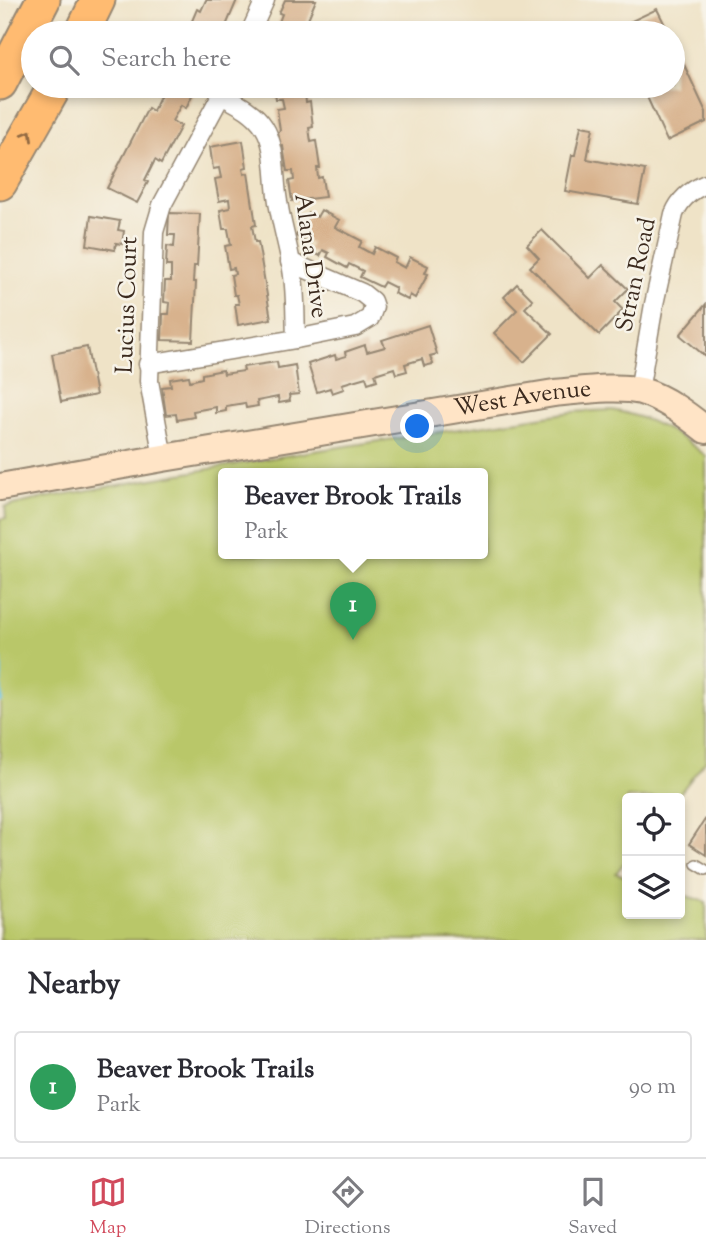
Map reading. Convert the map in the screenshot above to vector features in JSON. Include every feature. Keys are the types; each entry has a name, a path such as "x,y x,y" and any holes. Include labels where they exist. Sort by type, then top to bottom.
{"highway":[{"path":"32,21 43,0"},
{"path":"87,21 97,0"},
{"path":"0,83 21,42"},
{"path":"0,183 48,98"}],"street":[{"path":"255,21 265,0"},
{"name":"Lucius Court","path":"163,458 151,398 148,364 153,232 162,205 219,98"},
{"name":"Alana Drive","path":"148,364 296,339 290,262 277,198 272,153 264,127 232,98"},
{"name":"Stran Road","path":"639,391 654,304 674,214 685,197 706,184"},
{"path":"290,262 362,293 372,301 374,307 370,318 355,327 296,339"},
{"name":"West Avenue","path":"0,487 554,393 597,389 639,391 666,402 706,430"}],"lane":[{"path":"696,864 706,870"}],"green space":[{"path":"612,410 650,421 684,440 706,456 706,760 680,793 622,793 622,865 616,873 622,875 622,919 685,919 685,896 706,902 706,940 0,940 0,519 6,518 5,507 44,498 307,452 572,412"}],"building":[{"path":"206,0 237,0 228,21 192,21 197,9 201,11"},
{"path":"285,0 316,0 307,21 279,21 282,14 279,13"},
{"path":"657,9 663,21 632,21"},
{"path":"685,67 706,112 706,122 667,141 647,98 685,98"},
{"path":"159,98 191,98 186,108 181,105 172,121 181,126 161,164 155,160 137,203 107,188 148,108 153,111"},
{"path":"306,98 306,103 310,102 313,127 309,128 311,142 316,141 320,168 317,168 318,178 322,177 325,197 292,201 289,181 294,180 293,171 287,171 278,132 277,109 284,108 282,99 276,99"},
{"path":"581,126 593,128 587,159 645,170 638,204 565,191"},
{"path":"243,141 247,167 243,168 244,174 248,173 256,225 252,226 255,242 258,242 271,319 238,325 235,304 239,304 237,295 234,295 231,275 235,274 234,268 229,269 225,246 231,245 228,229 223,229 220,210 230,208 229,199 219,201 215,179 221,178 219,168 213,169 210,147"},
{"path":"321,210 339,220 335,227 362,241 359,247 372,254 375,247 396,258 394,262 405,268 410,257 428,266 425,273 428,274 415,298 410,295 408,300 394,293 396,288 384,282 381,287 360,277 363,271 349,264 347,268 327,257 329,253 323,250 320,256 308,250 311,244 296,236 309,213 317,217"},
{"path":"169,213 200,214 197,266 194,266 193,282 196,282 193,341 162,340 163,314 169,314 170,303 164,302 165,281 171,281 171,266 166,266 167,246 174,247 175,235 168,235"},
{"path":"91,216 120,221 118,230 124,231 122,244 116,243 115,250 87,245"},
{"path":"542,230 590,278 603,265 628,289 615,302 623,310 599,335 530,267 539,258 527,245"},
{"path":"517,284 533,300 525,308 552,334 524,362 494,333 517,310 504,297"},
{"path":"706,304 706,357 680,335"},
{"path":"428,325 437,354 430,356 433,364 424,366 422,359 405,364 407,371 396,374 394,368 375,374 377,380 368,383 366,377 342,384 344,389 332,393 330,388 317,392 308,364 335,355 336,359 346,356 345,352 365,345 367,352 385,347 382,340"},
{"path":"87,347 96,395 61,402 52,354"},
{"path":"277,362 278,368 295,365 299,394 289,395 290,401 279,403 278,397 257,401 258,406 246,408 245,403 226,406 226,411 216,413 216,407 193,411 194,417 177,420 176,414 166,415 162,387 171,386 170,379 189,376 190,381 202,378 202,374 223,370 224,374 244,371 243,367"},
{"path":"706,818 706,855 689,844"}],"waterway":[{"path":"0,659 0,700"}],"place":[{"name":"Beaver Brook Trails","path":"353,640"}]}
